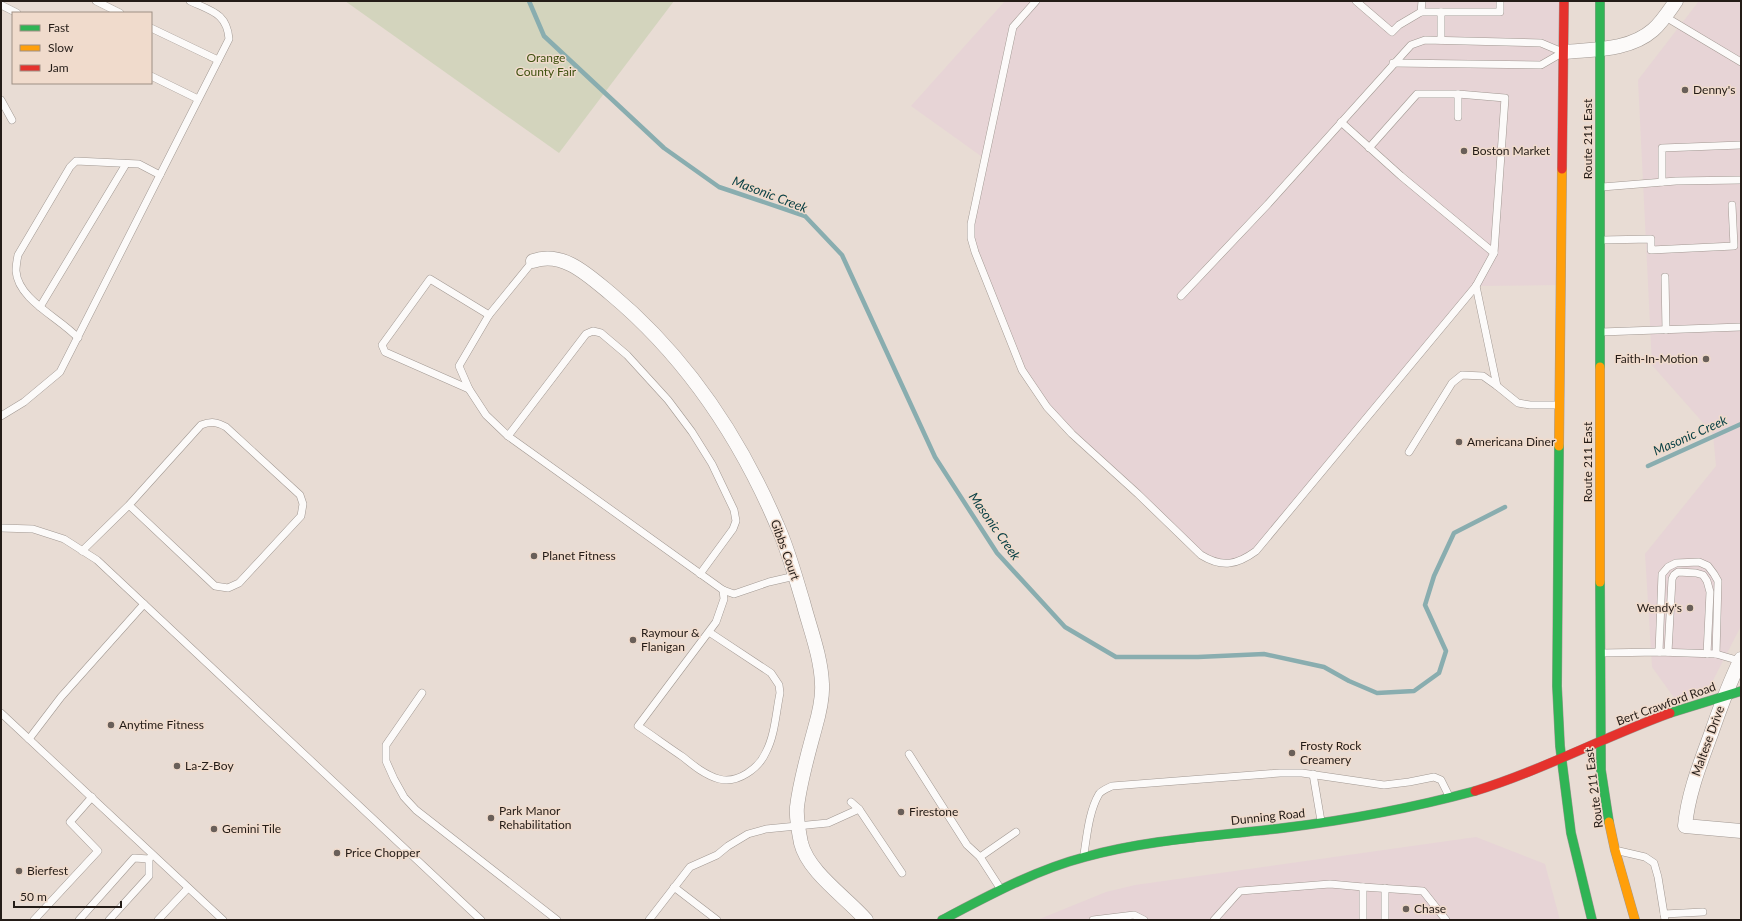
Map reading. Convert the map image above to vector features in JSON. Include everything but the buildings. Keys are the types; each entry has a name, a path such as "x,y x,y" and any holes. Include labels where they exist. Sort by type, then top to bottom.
{"main road":[{"path":"1564,1 1556,673 1560,760 1568,818 1579,870 1592,920"},
{"name":"Route 211 East","path":"1600,1 1600,742 1604,795 1615,850 1635,920"},
{"name":"Bert Crawford Road","path":"1600,742 1632,728 1741,691"},
{"name":"Dunning Road","path":"942,920 1001,890 1083,857 1112,850 1191,838 1322,823 1400,810 1450,798 1520,776 1600,742"}],"street":[{"path":"1564,52 1621,46 1640,39 1652,30 1676,1"},
{"name":"Gibbs Court","path":"533,261 541,258 550,258 565,262 579,269 625,306 672,353 703,392 749,465 778,526 795,576 819,658 823,686 821,705 805,766 796,809 801,845 808,858 819,872 866,920"},
{"name":"Maltese Drive","path":"1741,660 1724,696 1695,776 1685,826 1741,831"}],"lane":[{"path":"96,1 118,12"},
{"path":"1,416 24,402 60,372 229,39 228,27 221,16 190,1"},
{"path":"1036,1 1013,27 972,224 971,238 975,252 1022,370 1047,407 1072,434 1138,494 1201,555 1218,563 1228,564 1246,559 1256,551 1476,286 1494,253 1504,98 1458,94 1417,94 1369,148"},
{"path":"1356,1 1392,32 1399,25 1421,12 1500,12 1500,1"},
{"path":"1421,12 1422,1"},
{"path":"1,5 15,12"},
{"path":"1441,12 1441,40"},
{"path":"1664,16 1741,62"},
{"path":"152,28 218,60"},
{"path":"1181,296 1262,210 1393,63 1415,42 1424,40 1441,40 1541,43 1564,52"},
{"path":"1393,63 1542,65 1564,52"},
{"path":"152,76 198,99"},
{"path":"1458,94 1458,118"},
{"path":"1,100 12,120"},
{"path":"1340,122 1401,176 1494,253"},
{"path":"1662,182 1662,148 1741,145"},
{"path":"78,338 68,328 40,307 21,288 16,271 18,255 70,167 76,162 139,164 160,175"},
{"path":"40,307 126,164"},
{"path":"1600,187 1662,182 1741,180"},
{"path":"1600,240 1651,239 1651,250 1734,246 1732,205"},
{"path":"533,261 488,315 458,366 486,415 508,436 722,590 734,594 769,582 795,576"},
{"path":"1665,277 1666,330"},
{"path":"470,389 385,352 382,345 430,279 488,315"},
{"path":"1476,286 1497,386"},
{"path":"1600,332 1741,327"},
{"path":"508,436 586,334 594,331 601,332 637,365 668,400 692,432 712,464 734,510 736,521 733,530 700,574"},
{"path":"1410,452 1452,383 1462,375 1483,376 1518,403 1530,405 1559,405"},
{"path":"82,551 128,505 201,425 208,422 218,422 226,427 300,495 302,516 239,583 228,588 215,586 128,505"},
{"path":"1,528 33,529 64,539 97,560 481,920"},
{"path":"1659,652 1662,574 1668,567 1676,563 1699,562 1708,566 1718,581 1716,654"},
{"path":"1668,652 1672,579 1678,572 1703,575 1707,581 1710,592 1707,654"},
{"path":"709,632 770,673 779,685 780,693 770,744 766,753 759,764 749,772 733,779 721,780 705,773 638,726 716,622 724,599 722,590"},
{"path":"29,739 61,697 144,604"},
{"path":"1600,653 1668,652 1716,654 1741,660"},
{"path":"422,693 386,745 386,761 404,797 416,810 557,920"},
{"path":"1,713 92,797 151,856 223,920"},
{"path":"909,754 967,845 980,857 1001,890"},
{"path":"1083,857 1088,828 1095,805 1100,793 1112,786 1280,773 1313,774 1384,785 1434,777 1441,780 1450,798"},
{"path":"1313,774 1322,823"},
{"path":"34,920 98,851 70,822 92,797"},
{"path":"851,802 858,809 902,873"},
{"path":"649,920 690,866 717,855 728,846 748,834 766,829 828,823 858,809"},
{"path":"980,857 1016,832"},
{"path":"1615,850 1645,857 1654,863 1665,917 1703,912"},
{"path":"79,920 134,858 151,856"},
{"path":"109,920 149,876 151,856"},
{"path":"1214,920 1240,891 1330,884 1423,890 1446,920"},
{"path":"674,887 717,920"},
{"path":"1363,887 1363,920"},
{"path":"158,920 188,888"},
{"path":"1385,888 1385,920"},
{"path":"1093,920 1134,915 1144,920"}],"shaded area":[{"path":"1005,1 1565,1 1560,285 1475,286 1256,551 1237,562 1209,560 1072,434 1022,370 971,238 985,159 911,106"},
{"path":"1699,1 1741,1 1741,626 1707,692 1675,699 1652,667 1645,554 1716,466 1713,434 1652,365 1638,80"},
{"path":"1476,837 1545,864 1560,920 1037,920 1106,892 1135,885"}],"green space":[{"name":"Orange County Fair","path":"345,1 674,1 559,153"}],"waterway":[{"name":"Masonic Creek","path":"529,1 544,36 664,148 719,187 805,216 842,255 935,457 997,553 1065,627 1116,657 1198,657 1264,654 1324,667 1349,681 1377,693 1414,691 1439,673 1446,651 1425,605 1434,576 1454,533 1505,507"},
{"name":"Masonic Creek","path":"1648,466 1741,424"}],"traffic: fast":[{"path":"1600,1 1600,367"},
{"path":"1559,446 1557,686 1560,746 1571,833 1592,920"},
{"path":"1600,582 1601,770 1609,822"},
{"path":"1670,713 1741,691"},
{"path":"942,920 1030,876 1066,862 1109,851 1159,842 1332,821 1404,808 1475,791"}],"traffic: slow":[{"path":"1559,446 1562,169"},
{"path":"1600,367 1600,582"},
{"path":"1609,822 1615,850 1635,920"}],"traffic: jam":[{"path":"1562,169 1564,1"},
{"path":"1475,791 1500,783 1670,713"}],"place":[{"name":"Denny's","path":"1685,90"},
{"name":"Boston Market","path":"1464,151"},
{"name":"Faith-In-Motion","path":"1706,359"},
{"name":"Americana Diner","path":"1459,442"},
{"name":"Planet Fitness","path":"534,556"},
{"name":"Wendy's","path":"1690,608"},
{"name":"Raymour & Flanigan","path":"633,640"},
{"name":"Anytime Fitness","path":"111,725"},
{"name":"Frosty Rock Creamery","path":"1292,753"},
{"name":"La-Z-Boy","path":"177,766"},
{"name":"Firestone","path":"901,812"},
{"name":"Park Manor Rehabilitation","path":"491,818"},
{"name":"Gemini Tile","path":"214,829"},
{"name":"Price Chopper","path":"337,853"},
{"name":"Bierfest","path":"19,871"},
{"name":"Chase","path":"1406,909"}]}
